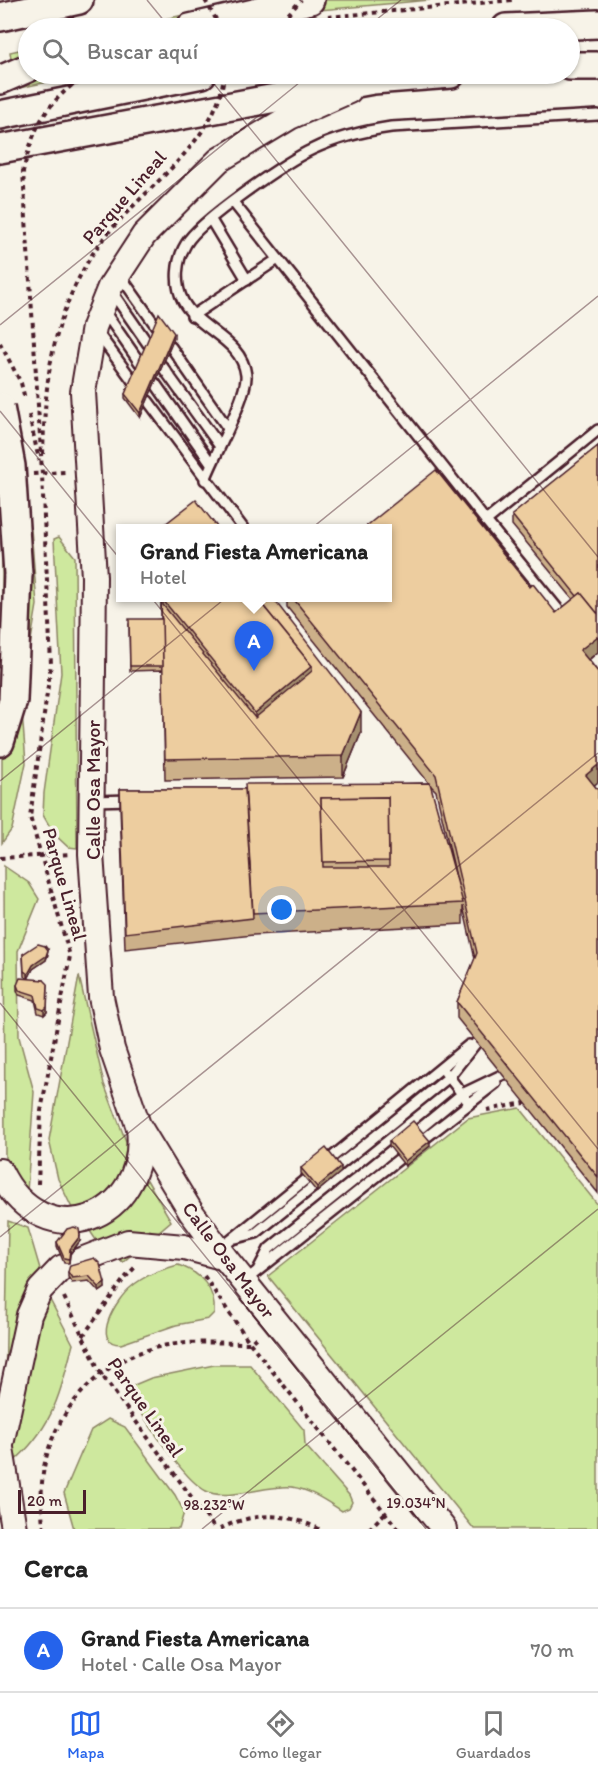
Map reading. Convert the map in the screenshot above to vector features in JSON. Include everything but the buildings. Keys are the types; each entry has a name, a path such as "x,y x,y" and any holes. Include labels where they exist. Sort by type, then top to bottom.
{"main road":[{"path":"0,17 79,0"},
{"path":"268,18 307,13"},
{"path":"580,25 598,24"},
{"path":"580,66 598,66"},
{"path":"0,80 18,73"},
{"path":"0,115 153,84"},
{"path":"0,149 351,84"},
{"path":"0,407 11,466 18,574 13,700 0,742"}],"street":[{"name":"Calle Osa Mayor","path":"364,84 290,117 219,160 144,235 106,299 83,392 94,577 91,854 101,997 112,1049 138,1125 185,1204 251,1276 444,1529"},
{"path":"0,1171 20,1203 36,1214 60,1221 78,1221 96,1215 120,1196 134,1174 139,1158 138,1125"},
{"path":"0,1449 29,1315 40,1290 54,1276 79,1259 128,1242 226,1249"},
{"path":"0,1442 14,1529"}],"lane":[{"path":"205,480 227,427 243,396 246,372 237,352 192,316 182,300 177,281 178,261 186,244 211,220 233,202 310,150 363,131 401,126 598,115"},
{"path":"233,202 576,631"},
{"path":"211,220 247,280"},
{"path":"192,316 278,259"},
{"path":"106,299 156,326"},
{"path":"106,299 148,344"},
{"path":"106,299 140,363"},
{"path":"106,299 133,381"},
{"path":"171,347 227,427"},
{"path":"162,366 219,445"},
{"path":"155,383 211,463"},
{"path":"148,401 240,524"},
{"path":"486,521 598,430"},
{"path":"435,474 444,468"},
{"path":"91,801 138,800"},
{"path":"331,1158 483,1034 449,1077 337,1167"},
{"path":"441,1068 470,1103"},
{"path":"417,1131 462,1095 512,1070 424,1139"},
{"path":"251,1276 269,1249 393,1150"},
{"path":"251,1276 399,1159"},
{"path":"226,1249 306,1179"},
{"path":"226,1249 256,1233 313,1187"}],"path":[{"path":"205,0 215,18"},
{"path":"285,18 301,0"},
{"path":"291,18 307,13 513,0"},
{"path":"42,454 23,172 32,137 43,114 59,94 72,84"},
{"name":"Parque Lineal","path":"36,1214 41,1111 70,956 30,817 51,664 42,472 48,369 54,342 69,302 91,256 211,118 223,84"},
{"path":"21,476 42,472 88,472"},
{"path":"0,858 41,854 91,854"},
{"path":"83,1336 124,1279 157,1245"},
{"path":"183,1247 250,1343 398,1529"},
{"name":"Parque Lineal","path":"54,1276 101,1374 218,1529 246,1518 277,1516 319,1529"},
{"path":"44,1529 41,1488 47,1454 62,1419 76,1399 101,1374 131,1356 153,1348 175,1344 250,1343"},
{"path":"369,1529 386,1514"}],"green space":[{"path":"256,0 290,0 299,17 297,18 169,18"},
{"path":"306,0 430,0 309,11"},
{"path":"18,50 18,84 38,84 0,92 14,76 10,52"},
{"path":"31,529 37,605 21,699 26,763 12,829 2,843 2,559 16,537"},
{"path":"59,537 75,557 77,848 68,847 54,834 43,815 61,673 54,539"},
{"path":"4,866 29,883 39,899 18,951 19,1037 34,1092 27,1192 5,1164"},
{"path":"79,976 104,1084 132,1157 110,1189 77,1210 71,1206 58,1179 49,1140"},
{"path":"520,1108 598,1205 598,1529 474,1529 268,1276 468,1118"},
{"path":"147,1180 171,1221 123,1262 102,1249 88,1228 122,1210"},
{"path":"8,1221 28,1228 48,1296 73,1344 58,1396 45,1424 36,1438 10,1465 5,1394"},
{"path":"178,1265 193,1272 205,1283 212,1296 214,1313 208,1319 176,1325 121,1344 112,1342 107,1337 106,1329 113,1310 125,1293 147,1276"},
{"path":"214,1365 250,1365 304,1430 305,1445 349,1495 352,1502 349,1508 342,1511 299,1488 272,1488 225,1495 206,1491 196,1484 164,1447 128,1394 127,1388 151,1378"},
{"path":"108,1419 125,1427 175,1495 184,1512 179,1529 74,1529 64,1493 91,1430"}],"place":[{"name":"Grand Fiesta Americana","path":"254,671"}]}
